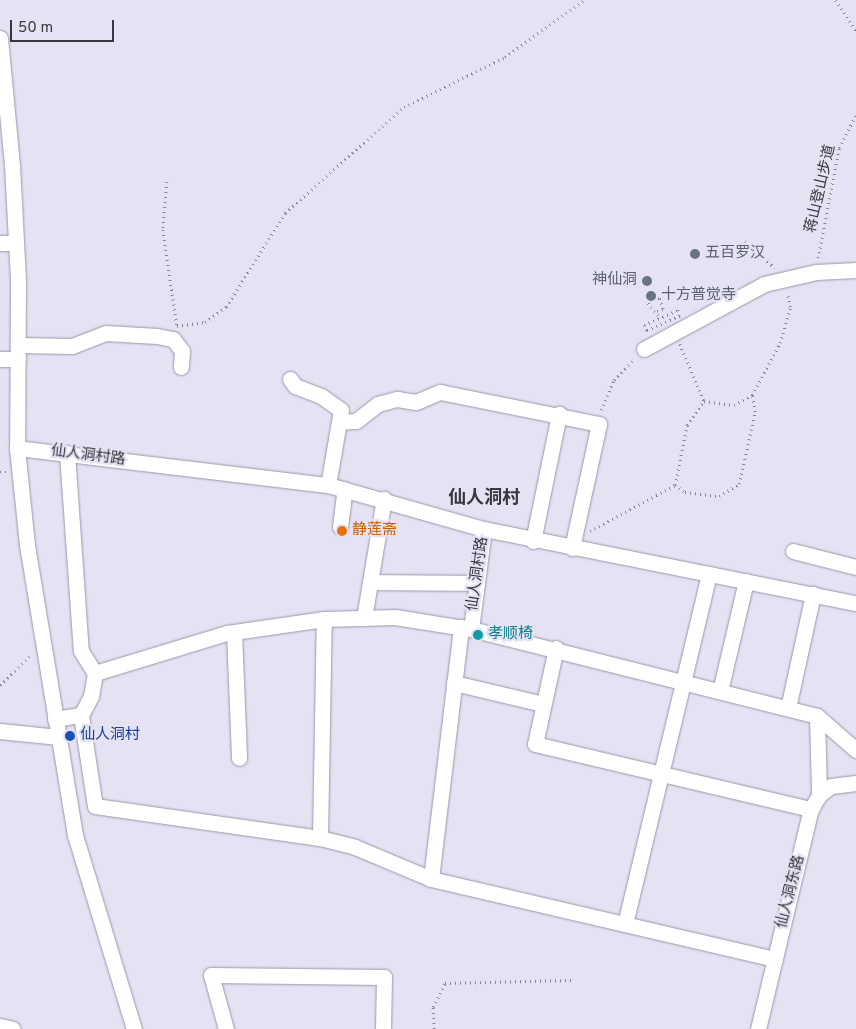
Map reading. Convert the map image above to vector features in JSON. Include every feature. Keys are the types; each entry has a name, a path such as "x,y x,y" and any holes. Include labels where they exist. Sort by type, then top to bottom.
{"street":[{"path":"0,38 16,243 17,448 43,645 75,835 134,1029"},
{"path":"0,243 16,243"},
{"path":"644,348 738,295 784,279 816,272 856,270"},
{"path":"0,359 18,352 72,346 106,333 175,332 182,351 181,367"},
{"path":"290,379 295,386 334,403 341,410 328,484"},
{"path":"340,422 356,421 378,404 397,399 416,402 440,392 559,414 599,424 573,542"},
{"path":"534,541 559,414"},
{"name":"仙人洞村路","path":"17,448 328,484 484,529 477,584 466,628 556,648 817,716"},
{"path":"67,453 80,651 94,673 91,696 81,715 95,806 320,838 355,847 431,879 775,959"},
{"path":"340,527 345,489"},
{"path":"364,618 384,500"},
{"path":"484,529 534,541 573,542 709,574 856,603"},
{"path":"793,551 856,567"},
{"path":"625,924 685,682 709,574"},
{"path":"720,691 746,581"},
{"path":"370,582 477,584"},
{"path":"788,708 813,594"},
{"path":"94,673 234,632 324,619 395,617 466,628 454,683 431,879"},
{"path":"320,838 324,619"},
{"path":"234,632 239,758"},
{"path":"556,648 535,744 811,809"},
{"path":"454,683 543,704"},
{"path":"56,719 81,715"},
{"path":"817,716 855,746"},
{"path":"817,716 819,794"},
{"path":"0,731 59,737"},
{"path":"819,794 831,786 856,783"},
{"name":"仙人洞东路","path":"758,1029 811,809 819,794"},
{"path":"226,1029 211,975 384,977 383,1029"},
{"path":"0,1026 13,1029"}],"path":[{"path":"167,182 162,230 175,332 205,322 226,307 285,213 404,107 505,57 584,0"},
{"path":"836,0 856,31"},
{"name":"蒋山登山步道","path":"816,272 839,148 856,114"},
{"path":"704,401 734,405 752,394 780,343 790,307 784,279 745,240"},
{"path":"659,298 663,309 657,311 652,313 648,303 659,298"},
{"path":"678,310 680,316 646,331 644,325 660,318 678,310"},
{"path":"657,311 660,318"},
{"path":"674,332 704,401"},
{"path":"599,424 602,405 614,380 644,348"},
{"path":"675,485 685,492 719,496 739,484 755,412 752,394"},
{"path":"573,542 675,485 687,425 704,401"},
{"path":"0,686 43,645"},
{"path":"434,1029 433,1008 445,983 572,980"}],"place":[{"name":"五百罗汉","path":"695,254"},
{"name":"神仙洞","path":"647,281"},
{"name":"十方普觉寺","path":"651,296"},
{"name":"静莲斋","path":"342,531"},
{"name":"孝顺椅","path":"478,635"},
{"name":"仙人洞村","path":"70,736"}],"district":[{"name":"仙人洞村","path":"484,499"}]}
